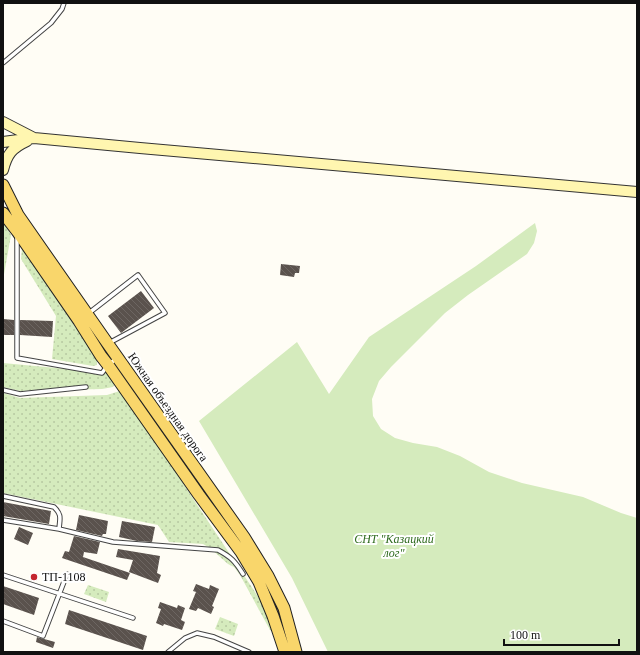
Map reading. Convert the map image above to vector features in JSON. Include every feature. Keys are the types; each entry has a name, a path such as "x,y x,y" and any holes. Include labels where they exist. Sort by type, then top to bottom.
{"main road":[{"name":"Южная объездная дорога","path":"5,189 18,215 244,537 268,576 284,608 296,652"},
{"name":"Южная объездная дорога","path":"3,213 79,321 101,356 241,552 259,582 273,616 285,652"}],"street":[{"path":"3,122 34,138"},
{"path":"3,170 6,159 12,150 20,144 34,138"},
{"path":"3,142 34,138 637,192"},
{"path":"3,180 5,189"}],"lane":[{"path":"3,62 51,24 62,9 64,3"},
{"path":"17,231 17,358 102,373 108,365 118,358"},
{"path":"88,314 138,275 165,313 108,344"},
{"path":"3,390 20,394 86,387"},
{"path":"3,496 54,507 59,512 61,517 59,529"},
{"path":"3,520 59,529 113,542 218,550 227,555 236,563 243,574"},
{"path":"3,574 133,618"},
{"path":"3,621 43,636 67,574"},
{"path":"168,652 185,638 197,633 214,637 249,652"}],"green space":[{"path":"3,221 11,235 3,280"},
{"name":"СНТ \"Казацкий лог\"","path":"535,223 537,231 534,243 527,254 445,313 379,381 372,399 373,416 381,429 395,438 437,447 460,456 489,472 522,483 583,497 637,518 637,652 328,652 292,578 199,421 297,342 329,394 369,337 476,266"},
{"path":"22,248 97,359 97,365 93,366 52,359 56,316 21,259"},
{"path":"3,363 110,373 115,383 113,387 102,389 20,391 3,387"},
{"path":"123,390 263,604 272,631 270,630 240,575 234,567 203,544 169,542 158,525 3,493 3,393 20,398 107,395"},
{"path":"88,585 109,592 106,602 84,594"},
{"path":"220,617 238,624 234,636 215,629"}],"building":[{"path":"281,264 300,266 299,273 295,273 294,277 280,275"},
{"path":"141,291 154,308 121,333 108,316"},
{"path":"3,319 14,320 14,335 3,335"},
{"path":"20,320 53,321 52,337 20,335"},
{"path":"3,502 51,511 49,524 3,516"},
{"path":"79,515 108,521 106,534 103,534 102,536 76,530"},
{"path":"122,521 155,527 152,542 137,541 119,537"},
{"path":"19,527 33,533 28,545 14,539"},
{"path":"74,536 100,542 97,554 84,552 83,557 130,573 127,580 62,558 65,551 69,552"},
{"path":"118,549 160,556 157,573 161,575 158,583 129,572 133,560 116,557"},
{"path":"196,584 209,589 210,585 219,589 212,606 214,607 211,614 198,608 196,611 189,609 196,592 193,591"},
{"path":"3,586 39,598 34,615 3,604"},
{"path":"160,602 177,608 178,605 185,608 181,620 185,622 182,630 156,623 161,609 158,608"},
{"path":"69,610 147,636 143,650 65,624"},
{"path":"37,637 55,642 53,648 36,642"}],"place":[{"name":"ТП-1108","path":"34,577"}]}
